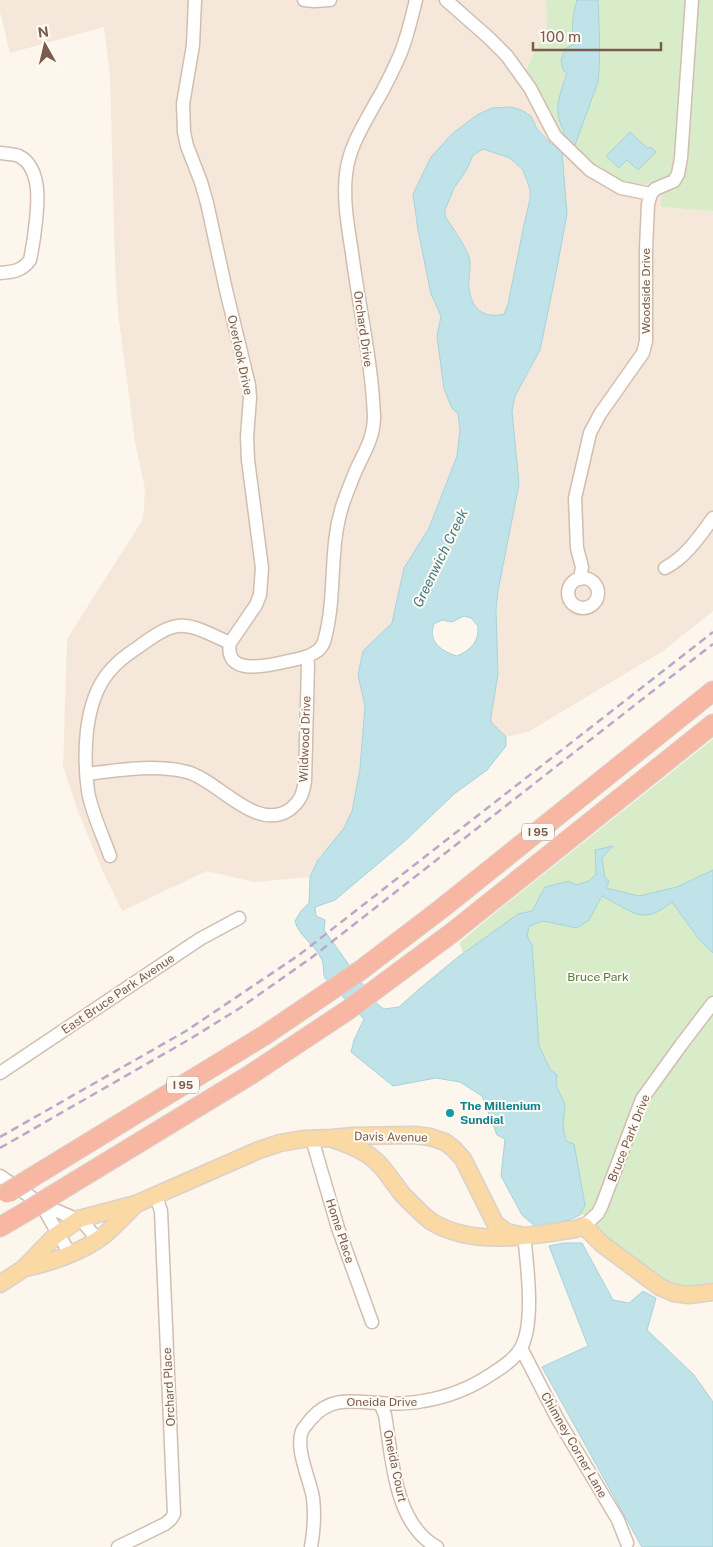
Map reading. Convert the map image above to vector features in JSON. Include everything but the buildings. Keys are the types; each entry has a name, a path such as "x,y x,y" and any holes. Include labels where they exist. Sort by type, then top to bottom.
{"highway":[{"name":"I 95","path":"2,1189 31,1178 258,1039 361,970 435,914 713,691"},
{"name":"I 95","path":"0,1227 256,1071 348,1010 453,932 713,724"}],"main road":[{"name":"Davis Avenue","path":"22,1269 58,1233 79,1219 136,1204 269,1146 292,1140 414,1135 430,1137 445,1142 464,1159 495,1223 506,1232 528,1235"},
{"name":"Davis Avenue","path":"332,1138 367,1154 379,1164 404,1196 437,1224 475,1236 502,1238 579,1228"},
{"name":"Davis Avenue","path":"22,1269 70,1254 97,1239 115,1225 136,1204"},
{"path":"579,1228 660,1287 674,1293 689,1295 713,1292"},
{"path":"0,1284 22,1269"}],"street":[{"name":"Overlook Drive","path":"195,0 193,45 183,104 184,132 207,203 249,385 248,460 262,568 260,595 256,605 230,643"},
{"path":"304,0 330,0"},
{"name":"Orchard Drive","path":"307,656 321,648 325,640 330,616 335,551 343,504 356,469 368,449 374,419 368,362 347,219 346,193 349,157 362,124 376,102 400,55 416,0"},
{"path":"446,0 507,56 530,88 555,136 590,170 613,184 630,191 650,194 655,189 674,181 678,174 692,0"},
{"path":"0,153 18,156 25,160 31,167 37,184 30,260 25,267 18,271 0,273"},
{"name":"Woodside Drive","path":"580,579 582,567 577,548 575,498 590,433 600,414 643,353 646,341 646,249 650,194"},
{"path":"665,568 685,553 713,518"},
{"path":"110,856 88,792 85,757 85,744 92,707 99,686 108,672 122,659 160,632 169,627 180,625 194,626 230,643 230,656 241,665 260,667 307,656"},
{"name":"Wildwood Drive","path":"87,774 149,769 184,771 206,780 233,800 262,815 284,813 299,801 305,781 307,656"},
{"name":"East Bruce Park Avenue","path":"0,1073 200,939 239,918"},
{"name":"Bruce Park Drive","path":"579,1228 598,1213 602,1205 642,1099 713,1003"},
{"name":"Home Place","path":"312,1139 338,1228 372,1322"},
{"path":"2,1189 79,1219 87,1225 97,1239"},
{"name":"Orchard Place","path":"118,1547 165,1524 172,1519 174,1514 161,1211 156,1196"},
{"path":"41,1203 70,1254"},
{"name":"Oneida Drive","path":"311,1547 315,1528 314,1514 309,1480 301,1452 300,1440 302,1431 321,1409 333,1404 353,1401 410,1403 450,1396 468,1388 510,1361 521,1348 528,1322 528,1235"},
{"name":"Chimney Corner Lane","path":"521,1348 557,1418 618,1520 627,1543"},
{"name":"Oneida Court","path":"380,1403 400,1500 419,1531 428,1542 436,1547"}],"shaded area":[{"path":"0,0 546,0 547,26 526,70 636,184 662,180 662,207 713,211 713,611 663,651 528,732 506,737 491,722 498,591 519,484 512,411 515,396 532,366 552,145 537,129 530,116 413,194 431,294 441,316 437,336 452,408 458,414 460,430 457,456 429,528 404,568 392,623 363,651 358,675 365,705 360,769 350,817 344,828 318,859 310,877 254,882 207,871 122,911 102,870 77,809 63,766 67,639 143,519 145,489 135,442 118,313 110,75 104,27 10,53 0,12"},
{"path":"483,149 510,158 523,170 530,189 530,199 508,304 504,314 496,316 484,314 478,310 473,301 469,288 470,265 445,216 445,210 454,188 466,171 473,155"}],"green space":[{"path":"546,0 713,0 713,211 661,207 662,180 636,185 619,181 588,160 561,132 547,111 526,70 547,26"},
{"name":"Bruce Park","path":"713,739 713,1286 698,1291 666,1284 603,1239 585,1215 572,1213 459,943"}],"water":[{"name":"Greenwich Creek","path":"577,0 598,0 599,72 598,82 575,145 572,142 562,152 567,214 555,278 540,350 515,396 512,411 519,484 498,591 496,610 498,674 491,716 491,722 506,737 506,746 487,770 454,794 405,841 335,900 315,907 316,916 325,920 324,930 377,1004 384,1009 399,1007 458,957 518,914 532,911 545,887 569,881 576,885 589,881 596,874 595,850 613,846 602,858 605,878 609,881 606,888 639,896 677,887 713,870 713,953 698,938 672,902 662,910 645,915 629,911 602,896 589,920 577,928 543,921 529,926 527,936 532,945 539,1046 550,1069 557,1075 556,1085 565,1105 563,1127 566,1141 574,1144 585,1205 580,1215 569,1220 535,1226 522,1215 501,1176 505,1139 497,1135 482,1096 460,1082 436,1078 393,1086 351,1052 354,1040 364,1019 325,978 321,958 299,931 295,921 309,903 310,877 318,860 344,828 352,811 360,769 365,706 358,675 363,651 392,623 404,568 429,528 457,456 460,430 458,414 452,408 444,389 437,336 441,316 431,294 413,194 431,157 453,133 477,115 492,108 511,107 521,110 531,116 537,129 552,145 554,144 564,131 558,116 558,102 567,73 563,70 561,60 566,48 573,45","holes":["483,149 510,158 523,170 530,189 530,199 508,304 504,314 497,315 484,314 473,302 469,288 469,257 445,216 445,210 454,188 466,171 473,155","464,616 471,618 478,626 478,632 473,645 457,656 446,652 437,645 434,641 432,630 434,624 442,620 452,622"]},
{"path":"630,132 648,149 650,147 656,152 638,170 627,160 619,168 606,156"},
{"path":"564,1243 582,1243 613,1300 629,1303 643,1291 656,1298 647,1330 694,1375 713,1402 713,1547 642,1547 542,1367 588,1346 549,1246"}],"railway":[{"path":"0,1137 186,1031 299,955 713,632"},
{"path":"0,1148 190,1039 240,1008 311,958 713,644"}],"place":[{"name":"The Millenium Sundial","path":"450,1113"}]}
